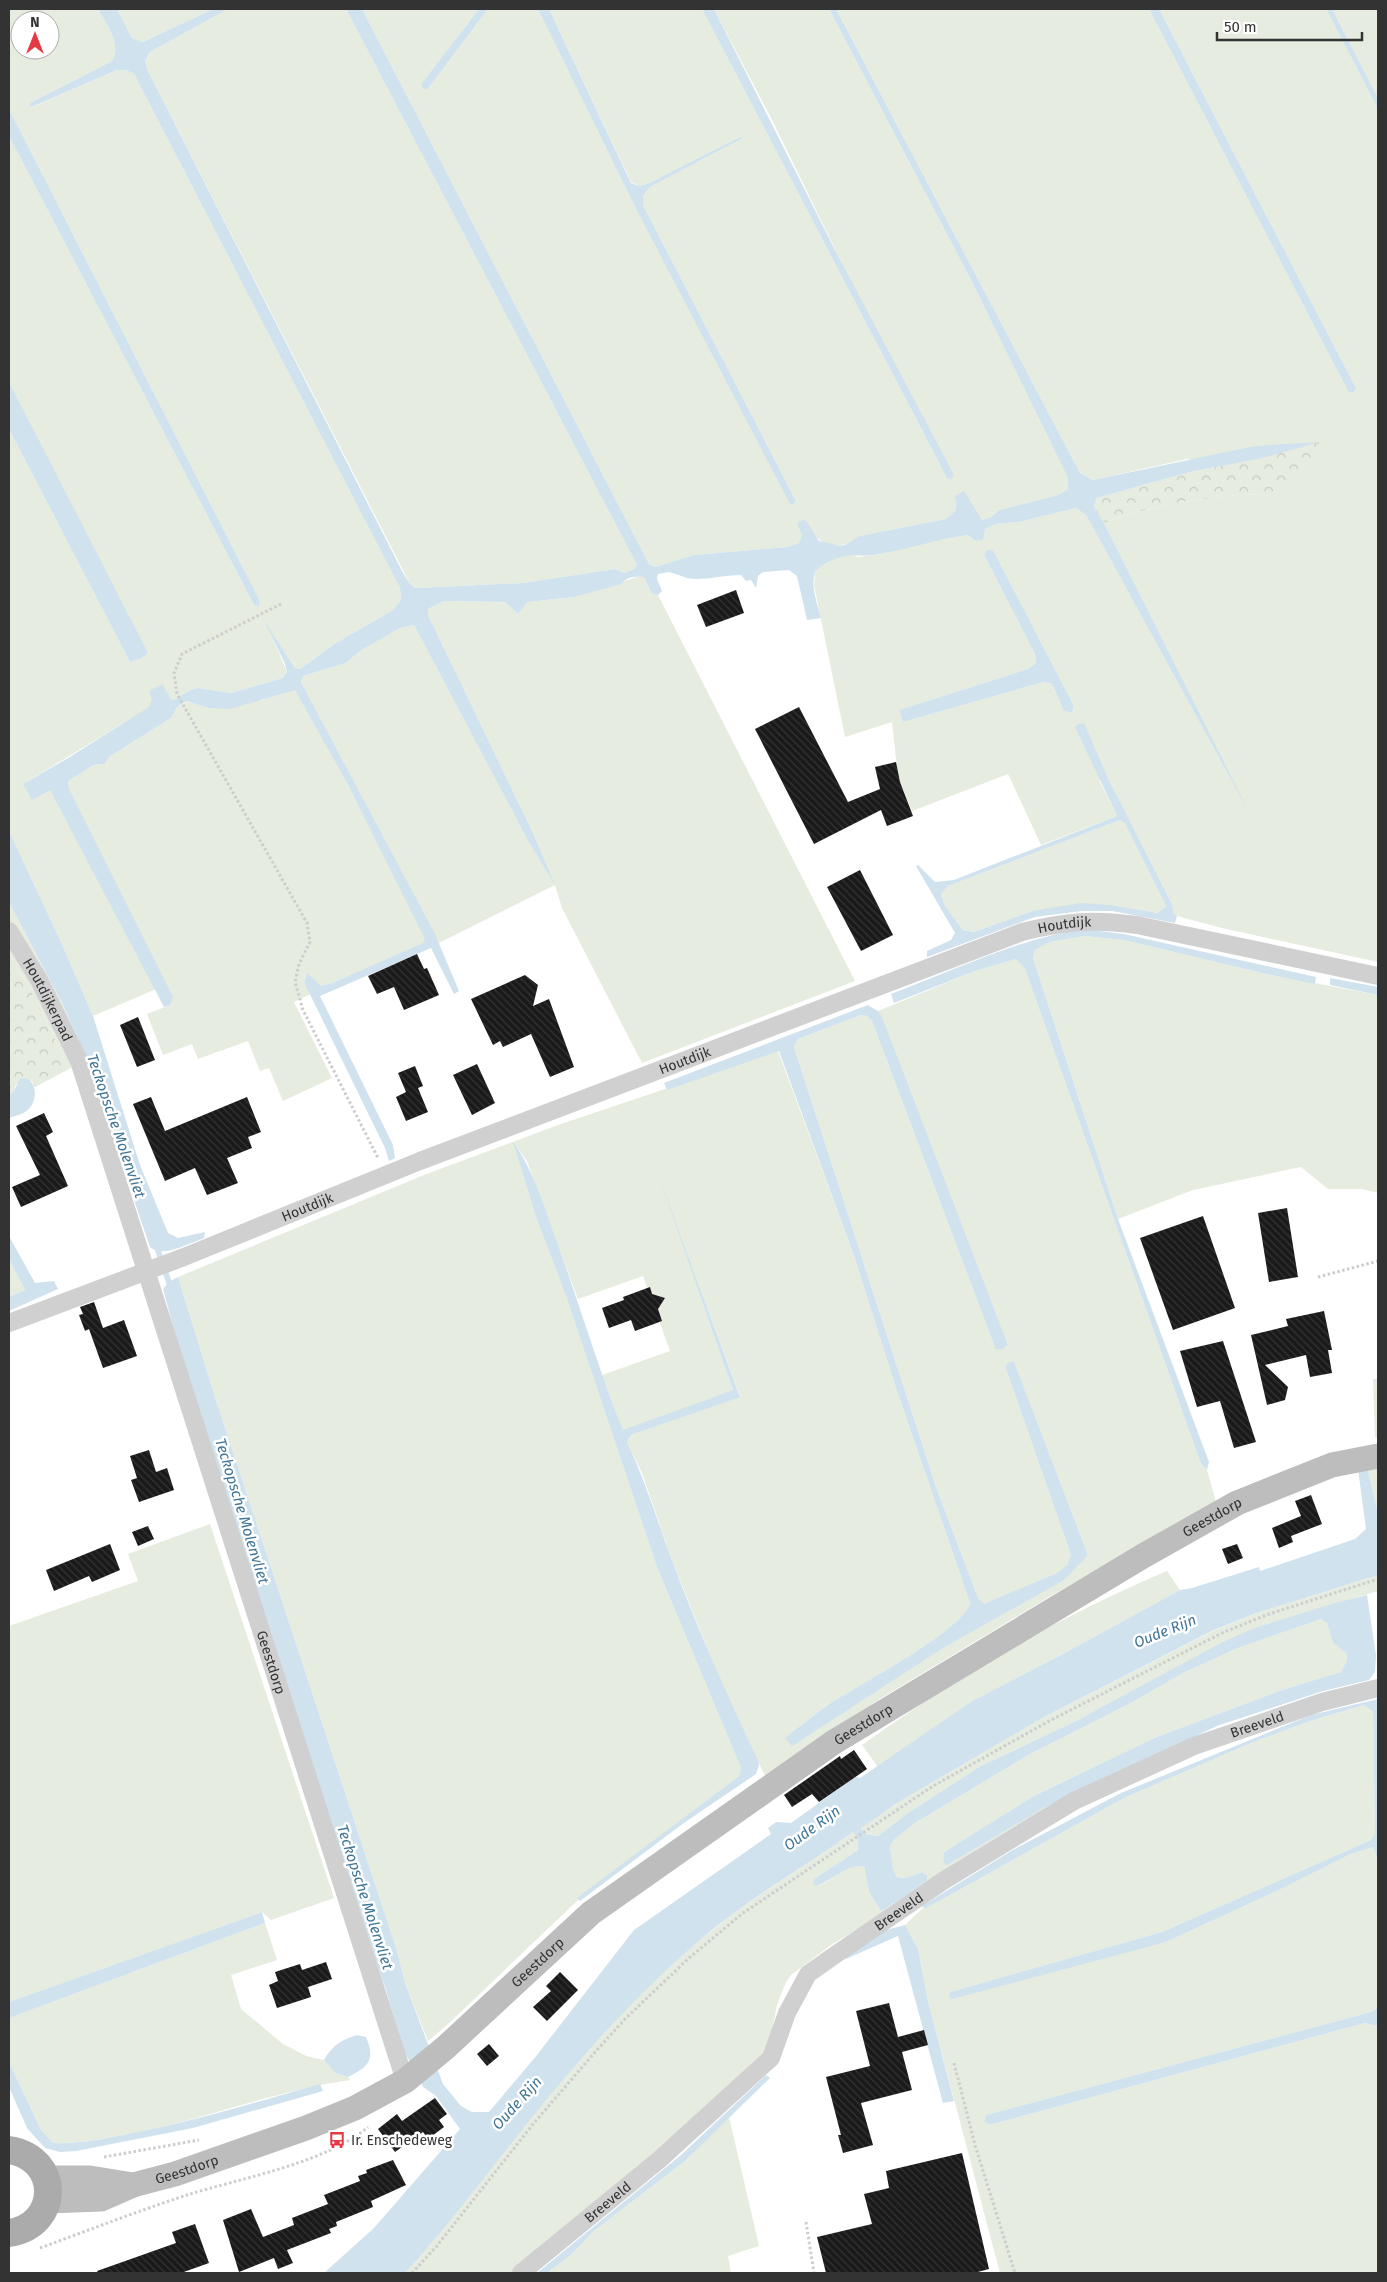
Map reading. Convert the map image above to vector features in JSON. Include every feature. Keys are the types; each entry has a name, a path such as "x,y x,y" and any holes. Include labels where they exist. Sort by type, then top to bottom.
{"main road":[{"name":"Geestdorp","path":"47,2190 90,2178 133,2184 175,2174 306,2128 355,2108 409,2078 445,2048 591,1913 834,1742 1143,1556 1237,1503 1332,1465 1378,1456"},
{"path":"9,2149 19,2151 32,2158 42,2169 47,2190 42,2213 34,2223 23,2230 9,2233"}],"street":[{"name":"Houtdijk","path":"9,1323 184,1258 386,1174 1003,939 1062,922 1104,921 1137,926 1378,976"},
{"name":"Houtdijkerpad","path":"9,931 39,980 78,1061 153,1269"},
{"name":"Geestdorp","path":"153,1269 409,2078"},
{"name":"Breeveld","path":"522,2273 651,2166 771,2058 787,2013 808,1974 943,1881 1074,1801 1194,1746 1322,1702 1378,1688"}],"path":[{"path":"281,604 182,654 174,673 177,694 307,923 310,942 300,964 295,982 303,1010 386,1174"},
{"path":"1318,1276 1378,1260"},
{"path":"412,2273 436,2247 534,2123 625,2019 721,1930 863,1831 972,1762 1222,1633 1269,1614 1378,1579"},
{"path":"954,2063 975,2146 1015,2273"},
{"path":"806,2222 814,2273"},
{"path":"34,2250 94,2228"}],"green space":[{"path":"9,9 98,9 114,41 115,54 112,61 30,103 30,106 33,107 117,70 126,70 134,74 400,588 401,600 393,610 336,643 300,669 295,668 267,625 287,672 283,678 231,693 198,688 190,690 174,700 171,699 161,684 150,707 23,784 50,790 156,989 93,1016 9,831 9,429 130,662 140,659 64,491 9,382 9,136 254,605 259,606 260,601 9,109"},
{"path":"117,9 213,9 143,42 132,38"},
{"path":"228,9 346,9 637,565 634,569 624,573 615,569 523,583 416,588 410,584 148,71 145,61 150,52"},
{"path":"362,9 479,9 421,84 427,90 488,9 538,9 630,197 794,504 796,501 643,205 643,196 650,187 743,138 740,137 647,184 639,186 631,182 549,9 702,9 947,478 772,120 714,9 829,9 973,284 1068,478 1068,489 1058,495 999,510 991,517 982,520 955,496 956,510 946,519 859,536 841,545 829,545 818,539 813,533 802,535 799,543 787,547 694,555 655,567 649,564"},
{"path":"836,9 1149,9 1349,393 1354,392 1356,388 1159,9 1326,9 1378,109 1378,962 1222,928 1174,914 1172,904 1107,776 1099,780 1117,816 1041,845 1008,774 912,811 898,777 892,722 845,737 814,585 815,573 819,567 837,558 851,554 858,557 875,555 950,537 968,535 976,541 982,540 985,529 995,524 1019,522 1076,508 1086,515 1240,795 1104,523 1127,514 1182,502 1236,495 1269,494 1299,479 1187,459 1093,480 1080,473","holes":["987,550 993,550 1074,706 1072,713 1064,711 1052,684 1043,682 903,722 899,710 1028,669 1036,663 1035,654 984,555"]},
{"path":"1332,9 1378,9 1378,98"},
{"path":"1319,442 1318,455 1314,465 1299,479 1281,490 1269,494 1236,495 1182,502 1127,514 1104,523 1094,508 1095,498 1190,472 1262,458"},
{"path":"637,577 644,577 652,594 658,595 855,981 642,1063 562,908 555,885 439,943 301,682 303,676 346,663 360,651 400,628 414,625 527,839 553,881 534,835 428,615 428,609 444,601 505,602 518,614 528,602 574,597"},
{"path":"295,689 348,785 426,939 424,943 332,983 321,986 306,974 304,982 311,994 294,1002 332,1078 283,1101 269,1068 260,1071 248,1041 198,1059 192,1044 163,1055 147,1014 170,1005 69,789 68,781 94,765 105,764 109,757 171,718 177,707 188,701 208,708 262,700"},
{"path":"1120,820 1125,822 1166,906 1158,913 1111,905 1032,911 974,932 963,930 945,906 941,894 948,886"},
{"path":"9,902 65,1009 86,1059 69,1069 37,1002 9,953"},
{"path":"1084,936 1124,940 1266,974 1378,995 1378,1193 1362,1189 1328,1189 1301,1167 1193,1190 1118,1219 1033,958 1035,950 1050,942"},
{"path":"9,953 37,1002 69,1069 35,1087 32,1081 16,1084 13,1092 9,1095"},
{"path":"1016,959 1025,969 1201,1464 1207,1470 1216,1502 1049,1597 883,1697 765,1776 718,1675 672,1560 642,1473 627,1442 631,1435 740,1396 672,1213 733,1390 623,1431 602,1375 670,1351 643,1276 578,1299 527,1161 514,1144 536,1217 567,1299 657,1567 741,1768 739,1776 578,1898 447,2025 428,2041 405,1983 397,1951 215,1397 178,1277 424,1175 558,1125 778,1051 854,1256 896,1388 970,1603 963,1615 929,1643 828,1705 786,1739 982,1625 1088,1555 1014,1363 1009,1362 1005,1366 1071,1555 1067,1565 1057,1573 994,1601 983,1604 978,1598 936,1487 794,1047 798,1039 861,1015 867,1016 872,1021 996,1350 1003,1349 1008,1345 878,1011 975,971"},
{"path":"9,1259 25,1290 9,1297"},
{"path":"1373,1379 1378,1379 1378,1437 1375,1438"},
{"path":"1378,1465 1378,1513 1367,1467"},
{"path":"210,1524 334,1898 271,1920 262,1912 9,2002 9,1626 138,1581 128,1554"},
{"path":"1167,1571 1180,1590 972,1701 878,1767 862,1745 971,1672 1025,1640 1081,1611"},
{"path":"1378,1575 1378,1591 1257,1627 1078,1720 979,1767 905,1815 878,1836 865,1834 861,1827 897,1803 1044,1717 1215,1630 1256,1613"},
{"path":"1321,1619 1327,1623 1333,1643 1346,1653 1347,1660 1341,1672 1285,1689 1154,1738 1032,1797 944,1852 943,1862 948,1864 1044,1808 1117,1772 831,1945 791,1975 786,1982 777,2005 767,2055 547,2248 514,2273 405,2273 453,2217 529,2120 611,2025 678,1959 738,1910 853,1832 858,1839 858,1850 814,1879 814,1884 818,1886 852,1867 864,1866 869,1892 881,1911 927,1880 928,1876 922,1872 906,1878 897,1877 893,1869 890,1846 894,1840 915,1823 1030,1754 1131,1703 1183,1673 1238,1648"},
{"path":"1364,1705 1373,1712 1375,1834 1371,1840 1162,1932 950,1992 948,1996 1166,1942 1279,1890 1351,1854 1373,1847 1377,1858 1378,2008 1371,2012 986,2115 984,2121 989,2125 1365,2023 1378,2026 1378,2273 1000,2273 928,2001 918,1949 905,1925 923,1908 925,1909 1124,1798 1251,1743 1313,1720"},
{"path":"265,1923 277,1960 231,1975 241,2009 283,2044 306,2056 324,2060 335,2073 348,2077 350,2080 293,2091 153,2129 88,2141 53,2143 41,2130 9,2062 9,2018"},
{"path":"729,2117 759,2246 728,2256 731,2273 547,2273 572,2254 594,2231 685,2161"}],"water":[{"path":"98,9 117,9 132,38 143,42 213,9 228,9 150,52 145,61 148,71 402,571 410,584 416,588 523,583 615,569 624,573 634,569 637,565 346,9 362,9 649,564 655,567 694,555 787,547 799,543 802,535 797,523 805,519 819,541 840,546 859,536 946,519 956,510 955,496 964,491 982,520 991,517 999,510 1058,495 1068,489 1068,478 973,284 829,9 836,9 1080,473 1093,480 1255,446 1319,442 1262,458 1190,472 1096,498 1094,507 1104,523 1249,812 1086,515 1076,508 1019,522 995,524 985,529 983,540 976,541 968,535 886,553 849,555 834,559 819,568 815,573 813,583 821,618 807,620 797,576 789,570 763,572 758,576 756,588 751,580 746,581 741,575 692,579 669,572 658,574 657,579 662,591 658,595 652,594 644,577 634,577 628,578 621,584 574,597 528,602 518,614 505,602 444,601 428,609 428,615 534,835 555,885 527,839 414,625 400,628 360,651 346,663 303,676 301,682 435,934 459,991 454,994 431,948 320,996 393,1145 395,1158 389,1161 385,1148 304,982 307,973 321,986 332,983 423,943 425,939 348,785 295,690 230,709 208,708 187,701 177,707 171,718 109,757 105,764 94,765 68,781 69,789 173,997 170,1005 164,1007 50,790 32,800 23,784 149,707 152,699 149,691 162,684 171,699 174,700 190,690 198,688 231,693 283,678 287,672 285,664 264,620 295,668 300,669 336,643 393,610 401,600 400,588 134,74 126,70 117,70 32,107 30,106 30,103 112,61 115,54 114,41"},
{"path":"479,9 488,9 427,90 423,88 421,84"},
{"path":"538,9 549,9 631,183 639,186 647,184 740,137 743,138 650,187 643,196 643,205 796,501 794,504 790,504 630,197"},
{"path":"702,9 714,9 833,246 954,475 951,479 947,478"},
{"path":"1149,9 1159,9 1356,388 1354,392 1349,393"},
{"path":"1326,9 1332,9 1378,98 1378,109"},
{"path":"9,109 260,601 259,606 254,605 9,136"},
{"path":"9,382 148,653 140,659 130,662 9,429"},
{"path":"987,550 993,550 1074,706 1072,713 1064,711 1052,684 1043,682 903,722 899,710 1028,669 1036,663 1035,654 984,555"},
{"path":"1084,723 1107,776 1172,904 1174,914 1177,916 1175,923 1112,911 1082,911 1035,917 927,957 927,951 951,940 955,933 916,866 918,865 935,882 954,880 1117,816 1075,727 1078,724","holes":["1120,820 1125,823 1166,906 1158,913 1111,905 1081,903 1032,911 974,932 963,930 945,906 941,894 948,886"]},
{"path":"9,831 93,1016 140,1165 168,1233 178,1238 205,1232 204,1238 169,1251 155,1250 150,1247 86,1059 65,1009 9,902"},
{"path":"1082,929 1124,934 1316,977 1315,984 1124,940 1084,936 1050,942 1035,950 1033,958 1118,1219 1209,1462 1207,1470 1201,1464 1025,969 1016,959 975,971 894,1003 891,994 1010,948 1034,940"},
{"path":"1330,978 1378,987 1378,995 1330,985"},
{"path":"868,1005 878,1011 882,1017 1008,1345 1003,1349 996,1350 872,1021 867,1016 861,1015 798,1039 794,1047 936,1487 978,1598 984,1604 1057,1573 1067,1565 1071,1555 1005,1366 1009,1362 1014,1362 1088,1555 1064,1580 943,1648 792,1746 785,1738 811,1717 929,1643 963,1615 970,1603 896,1388 854,1256 779,1051 667,1090 664,1083"},
{"path":"26,1078 35,1090 32,1105 25,1112 9,1118 9,1095 13,1092 20,1079"},
{"path":"513,1142 527,1165 543,1201 623,1430 733,1390 659,1177 740,1397 631,1435 627,1442 692,1611 759,1765 756,1774 681,1825 580,1901 577,1898 739,1776 741,1768 657,1567 567,1299 536,1217"},
{"path":"9,1236 35,1283 54,1281 58,1289 9,1311 9,1297 25,1290 9,1259"},
{"name":"Oude Rijn","path":"178,1277 215,1397 397,1951 405,1983 443,2084 461,2106 472,2112 489,2112 537,2055 634,1930 771,1834 768,1828 776,1822 791,1823 855,1777 860,1778 972,1701 1180,1590 1259,1567 1260,1571 1355,1539 1366,1529 1358,1469 1367,1467 1378,1513 1378,1575 1256,1613 1214,1630 1044,1717 897,1803 861,1828 865,1834 878,1836 905,1815 979,1767 1078,1720 1221,1643 1257,1627 1335,1603 1367,1595 1376,1655 1375,1672 1369,1680 1323,1691 1217,1726 1044,1808 947,1865 943,1862 944,1852 1032,1797 1154,1738 1285,1689 1341,1672 1347,1660 1346,1653 1333,1643 1327,1623 1321,1619 1238,1648 1183,1673 1131,1703 1030,1754 915,1823 894,1840 890,1846 893,1869 897,1877 906,1878 922,1872 928,1876 927,1880 881,1911 869,1892 864,1866 852,1867 817,1886 813,1884 814,1879 858,1850 858,1839 853,1832 719,1924 655,1981 569,2073 453,2217 405,2273 324,2273 374,2228 460,2129 436,2096 423,2087 404,2051 385,1987 351,1894 181,1355 163,1289 169,1282"},
{"path":"1378,1699 1378,1893 1377,1858 1373,1847 1351,1854 1279,1890 1166,1942 952,1999 948,1996 950,1992 1162,1932 1371,1840 1375,1834 1373,1712 1364,1705 1313,1720 1251,1743 1124,1798 925,1909 922,1906 1011,1851 1121,1793 1311,1715"},
{"path":"262,1912 265,1923 9,2018 9,2002"},
{"path":"905,1925 918,1949 928,2001 954,2101 943,2103 898,1936 846,1959 844,1953 875,1933"},
{"path":"1378,2008 1378,2026 1365,2023 989,2125 984,2121 986,2115 1371,2012"},
{"path":"357,2035 366,2037 370,2052 368,2062 361,2070 348,2077 335,2073 324,2060 338,2044"},
{"path":"9,2062 41,2130 53,2143 91,2141 176,2124 320,2084 323,2091 193,2128 76,2151 60,2152 45,2148 27,2128 9,2087"},
{"path":"766,2075 770,2078 685,2161 594,2231 572,2254 547,2273 537,2273 681,2155"}],"building":[{"path":"736,590 744,613 706,627 697,605"},
{"path":"799,707 848,802 880,789 875,767 896,762 900,782 913,816 887,826 881,810 814,844 755,729"},
{"path":"860,870 893,935 861,951 827,887"},
{"path":"417,954 424,969 427,968 439,995 404,1010 394,987 377,994 368,976"},
{"path":"525,975 538,985 533,1006 549,999 574,1067 550,1077 531,1034 503,1047 500,1041 493,1045 471,999"},
{"path":"138,1017 155,1060 137,1067 120,1025"},
{"path":"477,1064 495,1103 472,1115 453,1075"},
{"path":"415,1066 423,1086 418,1088 428,1112 406,1121 396,1097 406,1092 398,1073"},
{"path":"151,1097 165,1131 247,1097 261,1132 248,1137 252,1148 227,1158 238,1183 207,1195 195,1168 165,1181 133,1104"},
{"path":"44,1113 53,1132 46,1136 68,1186 21,1207 12,1187 40,1175 16,1126"},
{"path":"1287,1208 1298,1277 1269,1282 1258,1213"},
{"path":"1203,1216 1235,1308 1173,1330 1140,1238"},
{"path":"650,1287 652,1294 665,1298 658,1309 662,1321 635,1331 631,1320 609,1328 602,1308 624,1300 623,1297"},
{"path":"94,1302 103,1328 124,1320 137,1356 103,1368 89,1329 85,1331 79,1315 83,1314 80,1307"},
{"path":"1324,1311 1332,1350 1328,1350 1332,1373 1310,1377 1306,1355 1265,1365 1288,1387 1285,1400 1267,1405 1251,1335 1288,1326 1286,1319"},
{"path":"1223,1341 1256,1442 1234,1448 1220,1401 1197,1407 1180,1351"},
{"path":"149,1450 156,1472 167,1468 174,1490 139,1502 131,1480 137,1478 130,1456"},
{"path":"1311,1495 1322,1524 1291,1536 1293,1542 1279,1548 1272,1528 1301,1516 1295,1501"},
{"path":"148,1526 154,1539 138,1546 132,1532"},
{"path":"110,1544 120,1570 92,1582 89,1576 54,1591 46,1570"},
{"path":"1237,1544 1243,1558 1228,1564 1222,1549"},
{"path":"854,1750 867,1769 819,1802 812,1794 792,1807 784,1795 840,1756 841,1759"},
{"path":"326,1962 332,1979 308,1987 311,1997 277,2008 269,1985 278,1981 275,1972 300,1964 302,1970"},
{"path":"560,1972 578,1990 547,2021 533,2007 551,1991 546,1986"},
{"path":"889,2003 898,2037 924,2030 928,2045 902,2052 912,2090 861,2103 873,2145 843,2153 838,2135 841,2135 826,2077 870,2066 856,2011"},
{"path":"489,2044 499,2056 487,2066 477,2054"},
{"path":"435,2098 447,2114 439,2120 444,2127 428,2139 423,2132 395,2152 378,2129 397,2114 402,2121"},
{"path":"962,2153 989,2269 974,2273 826,2273 817,2237 872,2224 864,2194 889,2188 886,2171"},
{"path":"393,2160 406,2185 371,2201 373,2207 336,2222 337,2226 329,2229 331,2233 287,2250 293,2263 278,2269 274,2258 239,2272 223,2220 251,2209 263,2237 294,2225 292,2218 328,2204 324,2195 360,2181 358,2176 367,2173 366,2170"},
{"path":"195,2224 209,2263 181,2273 98,2273 97,2271 176,2243 172,2232"}],"waterway":[{"name":"Teckopsche Molenvliet","path":"156,1245 171,1288"}],"place":[{"name":"Ir. Enschedeweg","path":"337,2140"}]}
